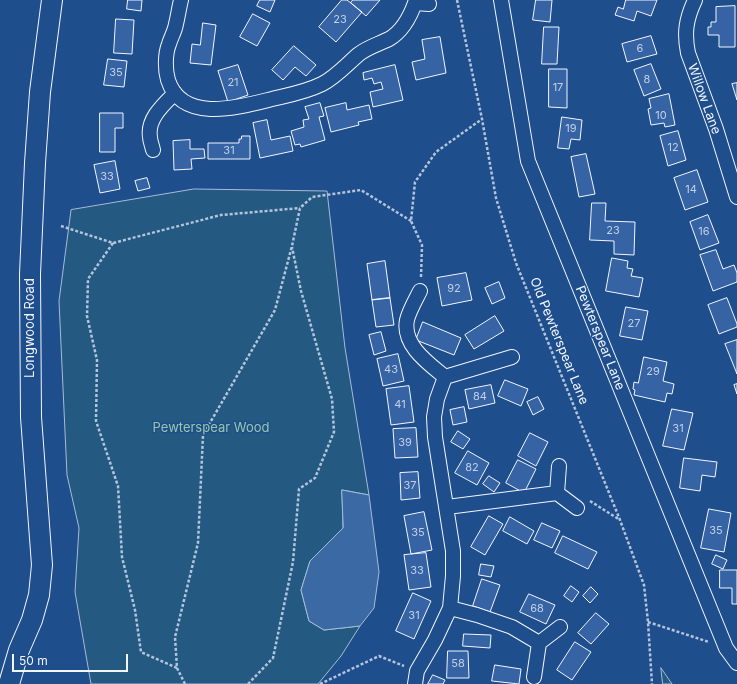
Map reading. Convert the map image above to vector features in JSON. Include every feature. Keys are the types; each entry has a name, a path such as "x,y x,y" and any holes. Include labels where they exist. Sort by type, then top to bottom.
{"street":[{"path":"181,0 176,25 168,45 166,61 168,79 175,94 185,102 212,110 244,106 306,91 322,84 361,53 390,38 401,30 420,2"},
{"name":"Pewterspear Lane","path":"502,0 528,161 726,648 737,663"},
{"name":"Willow Lane","path":"695,0 687,20 685,31 687,48 716,129 737,197"},
{"name":"Longwood Road","path":"9,684 19,650 32,620 39,595 42,565 31,417 30,274 40,92 52,1"},
{"path":"153,150 149,136 152,121 161,107 175,94"},
{"path":"420,291 407,320 408,334 414,349 445,377"},
{"path":"445,377 512,357"},
{"path":"416,678 450,608 454,551 435,437 434,417 437,399 445,377"},
{"path":"557,493 559,466"},
{"path":"447,507 557,493 578,508"},
{"path":"450,608 477,615 512,627 539,643"},
{"path":"534,678 539,643 560,627"},
{"name":"Longwood Road","path":"0,672 19,650"}],"path":[{"name":"Old Pewterspear Lane","path":"457,0 482,119 496,198 516,263 623,527 644,584 652,684"},
{"path":"420,291 422,245 411,220 415,182 436,152 482,119"},
{"path":"185,684 177,668 175,637 198,543 203,435 275,310 292,246 300,208 312,196 361,190 411,220"},
{"path":"61,226 113,243 221,215 300,208"},
{"path":"113,243 88,279 87,316 97,360 96,421 118,486 122,557 135,610 140,652 177,668"},
{"path":"248,684 273,658 293,562 299,489 315,478 334,432 332,399 301,291 292,246"},
{"path":"648,622 726,648"},
{"path":"320,684 379,656 416,678"}],"green space":[{"name":"Pewterspear Wood","path":"194,189 327,191 345,348 369,495 342,490 343,528 310,561 301,590 309,621 324,630 360,626 341,656 318,684 91,684 75,592 79,528 67,475 59,301 71,210"},
{"path":"661,668 672,684 663,684"}],"shaded area":[{"path":"342,490 369,495 379,572 374,608 360,626 324,630 309,621 301,590 310,561 343,528"}],"building":[{"path":"128,0 142,0 141,11 127,9"},
{"path":"260,0 275,0 270,12 257,6"},
{"path":"342,0 347,0 362,12 336,42 319,27"},
{"path":"353,0 380,0 366,16 351,3"},
{"path":"536,0 552,0 550,22 533,20"},
{"path":"626,0 657,0 651,16 637,11 634,21 615,15 618,7 623,9"},
{"path":"735,6 735,47 719,47 719,35 708,35 708,27 711,27 711,22 716,22 716,7"},
{"path":"253,14 270,23 257,46 240,37"},
{"path":"116,19 134,20 132,54 114,53"},
{"path":"203,23 216,25 211,65 190,63 192,44 200,45"},
{"path":"544,27 559,27 557,64 542,64"},
{"path":"651,36 657,54 627,62 622,44"},
{"path":"440,37 446,73 416,80 412,62 425,59 422,40"},
{"path":"294,46 316,65 306,76 295,67 283,80 272,70"},
{"path":"108,59 127,61 124,87 104,85"},
{"path":"651,64 661,89 644,96 634,70"},
{"path":"238,65 248,95 228,102 218,71"},
{"path":"395,65 403,100 373,107 370,92 383,89 381,82 374,84 372,78 364,80 363,73"},
{"path":"549,69 567,69 567,108 549,107"},
{"path":"737,83 737,100 732,84"},
{"path":"669,94 675,125 665,127 664,123 651,125 648,109 651,108 649,99"},
{"path":"320,103 324,116 319,117 325,140 301,147 300,144 295,145 291,131 304,127 303,120 309,119 305,107"},
{"path":"346,103 347,110 369,105 372,119 358,122 359,125 331,132 325,108"},
{"path":"100,113 123,113 123,128 115,128 115,152 100,152"},
{"path":"562,117 582,120 580,140 571,139 569,149 558,148"},
{"path":"267,120 271,140 290,136 293,151 260,158 253,123"},
{"path":"678,131 686,160 668,166 660,136"},
{"path":"242,136 250,136 250,159 208,159 208,143 239,143 239,139 241,139"},
{"path":"190,140 190,149 204,149 205,158 191,159 192,169 174,170 173,141"},
{"path":"586,154 595,194 579,197 571,157"},
{"path":"115,161 120,189 100,193 94,165"},
{"path":"697,170 708,202 685,210 674,178"},
{"path":"147,178 150,188 138,191 135,181"},
{"path":"592,203 606,203 605,221 635,222 634,255 614,254 614,241 590,240"},
{"path":"708,215 719,243 700,250 690,222"},
{"path":"716,250 723,269 734,265 737,273 737,282 713,291 700,255"},
{"path":"612,258 628,261 627,268 633,269 631,276 643,278 639,297 606,291"},
{"path":"385,261 390,298 372,300 367,264"},
{"path":"466,273 472,300 442,306 437,278"},
{"path":"499,282 505,298 492,304 485,288"},
{"path":"390,298 394,325 376,327 372,300"},
{"path":"727,298 737,327 719,334 708,305"},
{"path":"626,307 648,311 642,340 620,336"},
{"path":"495,316 504,331 474,349 465,335"},
{"path":"423,322 461,338 454,355 416,340"},
{"path":"381,332 386,351 374,355 369,335"},
{"path":"737,340 737,374 725,344"},
{"path":"398,354 404,381 383,386 377,359"},
{"path":"644,357 667,362 663,381 674,384 672,394 667,393 665,402 634,395 634,382 638,383"},
{"path":"505,380 528,389 521,406 498,396"},
{"path":"737,384 737,394 734,385"},
{"path":"491,385 495,403 469,409 465,390"},
{"path":"409,386 414,422 391,425 386,389"},
{"path":"538,397 544,409 533,415 527,402"},
{"path":"464,407 467,422 453,425 450,410"},
{"path":"672,409 693,413 684,450 663,446"},
{"path":"416,428 418,457 395,458 393,429"},
{"path":"458,431 470,439 463,449 451,442"},
{"path":"530,433 548,442 536,466 518,456"},
{"path":"468,451 489,463 477,485 455,473"},
{"path":"684,458 717,462 715,477 702,475 700,491 680,488"},
{"path":"518,460 536,469 524,493 506,483"},
{"path":"418,472 420,498 401,500 400,473"},
{"path":"489,476 500,483 494,492 483,484"},
{"path":"709,509 731,513 724,552 701,548"},
{"path":"424,512 432,550 411,554 404,516"},
{"path":"489,516 503,524 485,555 471,547"},
{"path":"510,517 534,531 527,544 503,531"},
{"path":"542,523 560,531 552,548 534,540"},
{"path":"563,536 597,552 588,569 555,553"},
{"path":"426,553 431,587 409,590 404,555"},
{"path":"716,555 727,560 723,569 712,564"},
{"path":"481,564 494,566 491,577 479,575"},
{"path":"720,570 737,570 737,604 732,604 732,588 720,588"},
{"path":"482,579 500,585 490,612 473,606"},
{"path":"571,586 579,592 572,602 564,596"},
{"path":"591,587 598,594 590,603 583,596"},
{"path":"413,593 431,601 414,639 396,631"},
{"path":"529,594 555,605 546,624 520,612"},
{"path":"596,613 609,624 591,644 578,633"},
{"path":"464,634 491,635 490,648 463,646"},
{"path":"575,642 591,652 572,680 557,670"},
{"path":"448,651 468,651 469,678 447,678"},
{"path":"495,665 521,669 519,684 492,681"},
{"path":"433,675 445,680 443,684 428,684"}]}
